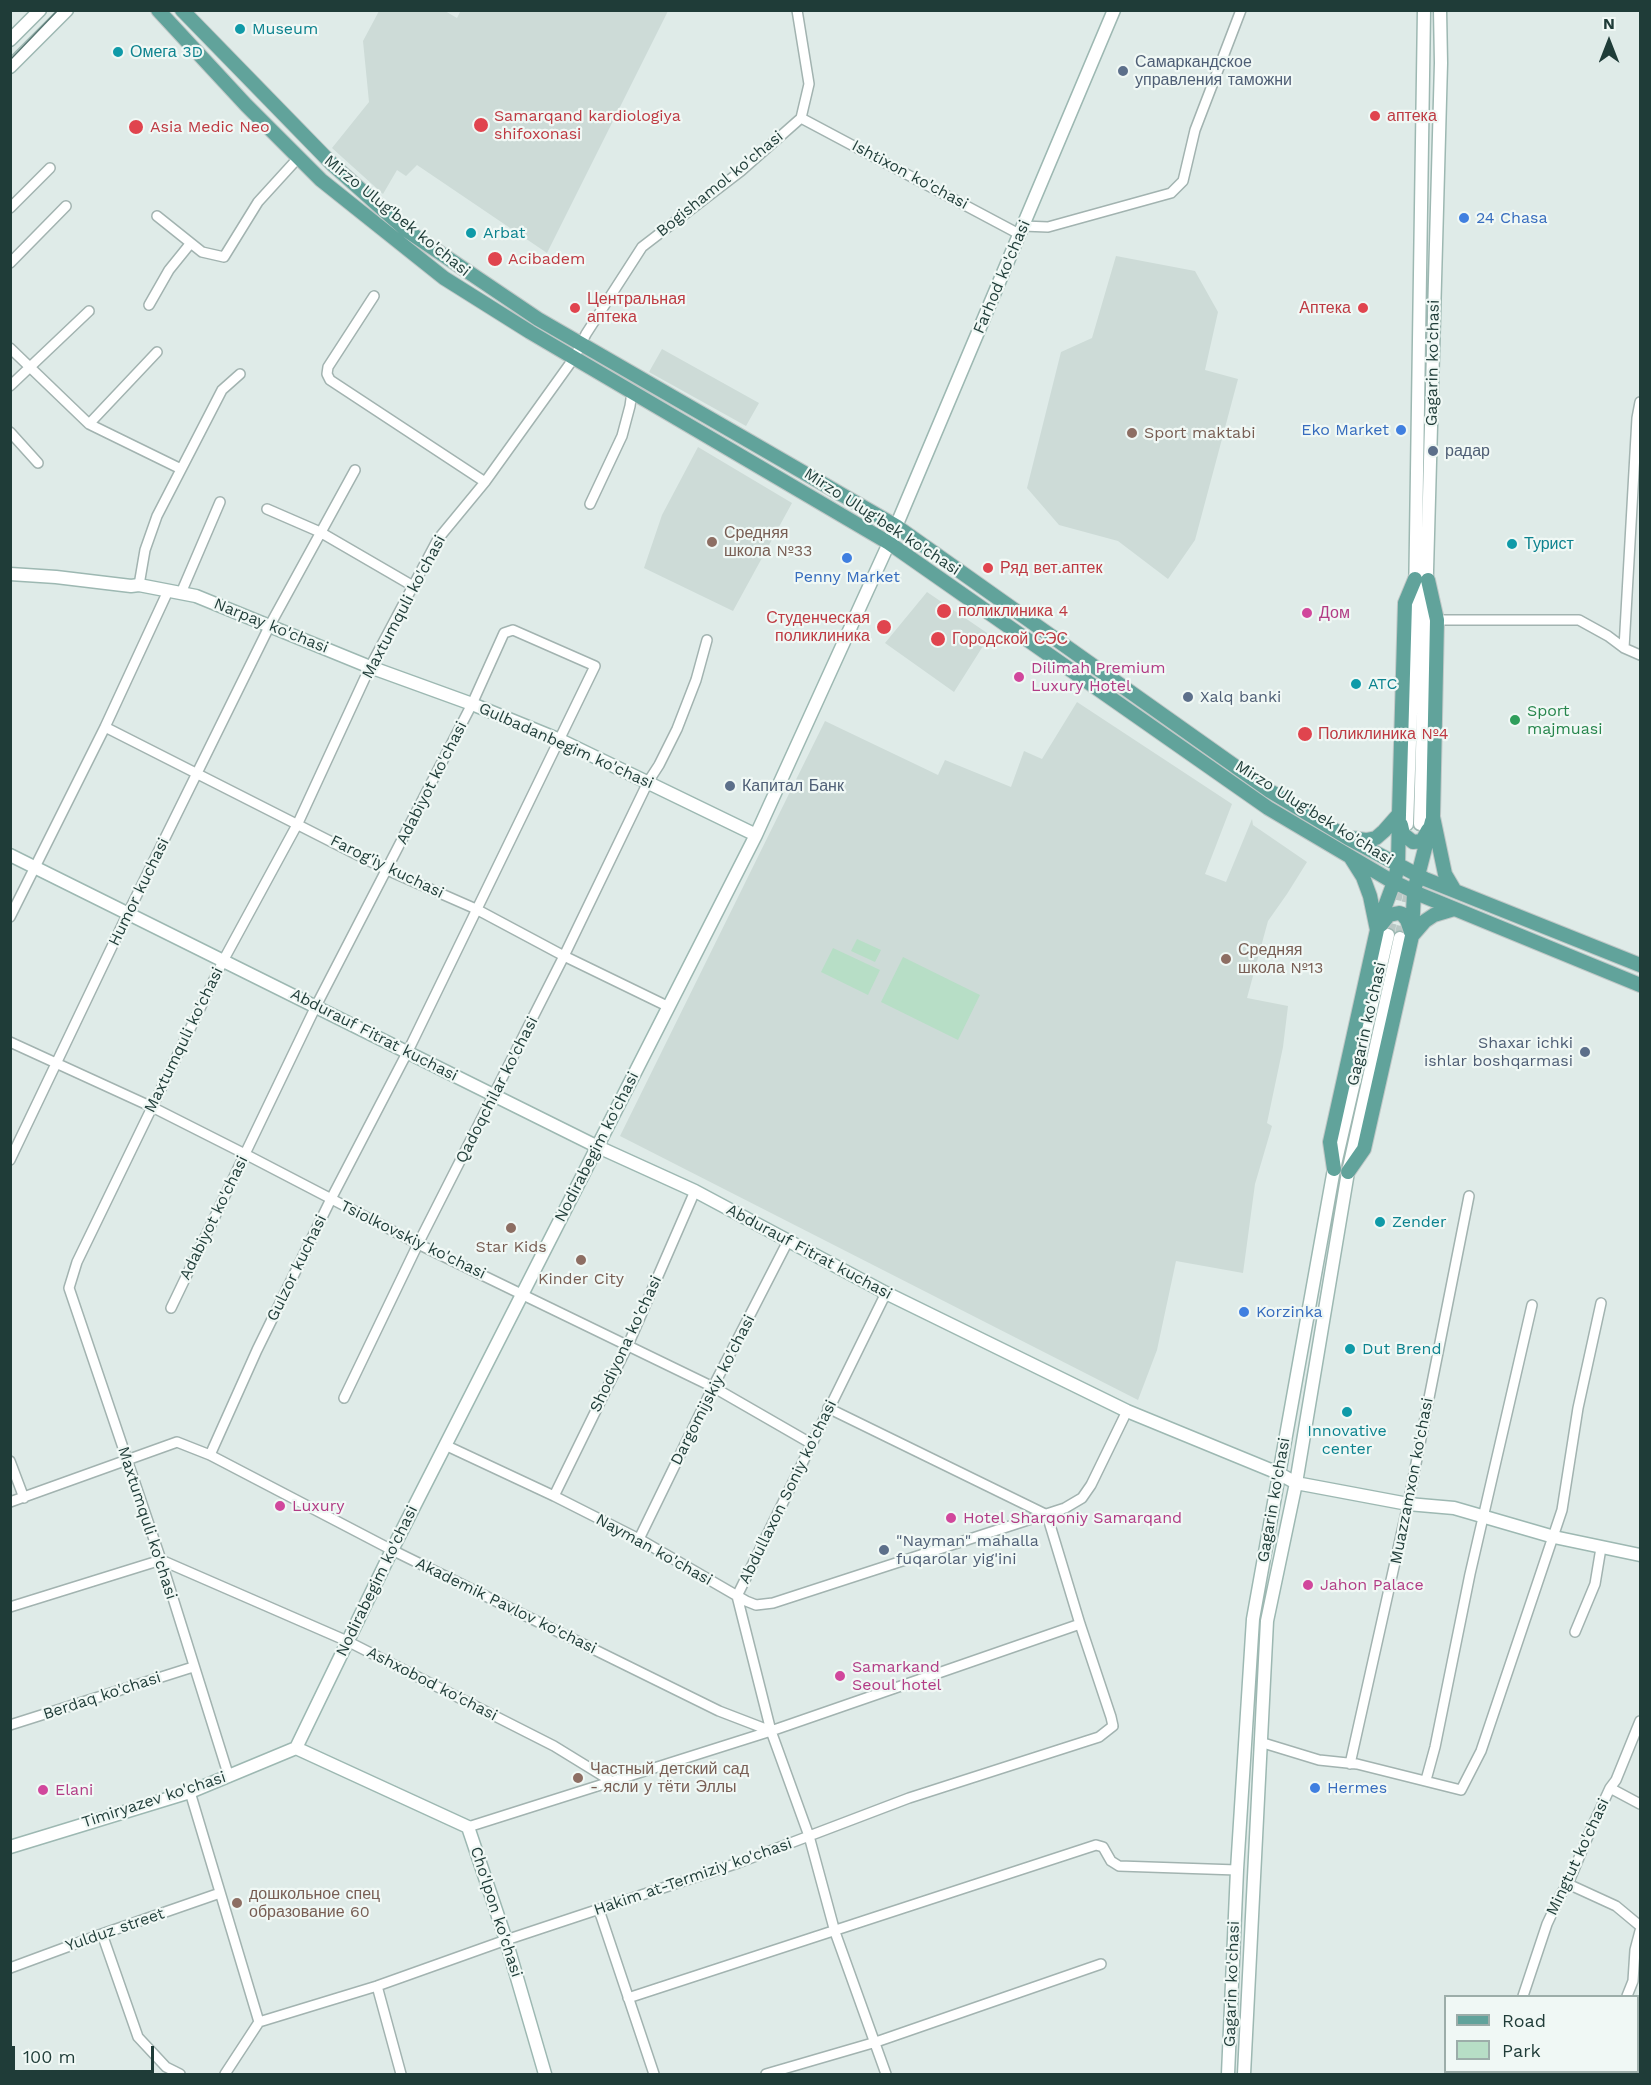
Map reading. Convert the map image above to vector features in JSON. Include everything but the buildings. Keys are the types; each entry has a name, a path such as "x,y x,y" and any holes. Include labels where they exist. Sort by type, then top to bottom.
{"main road":[{"name":"Mirzo Ulug'bek ko'chasi","path":"158,10 246,105 321,180 444,278 574,358 889,543 1268,808 1394,882 1454,909 1641,985"},
{"name":"Mirzo Ulug'bek ko'chasi","path":"182,10 333,165 406,231 538,319 896,526 1262,785 1348,838 1419,876 1641,966"},
{"path":"1403,819 1394,882 1394,935 1364,1149 1341,1171 1330,1142 1394,935 1419,876 1426,821 1437,620 1421,580"},
{"path":"1421,580 1405,603 1402,834 1413,842 1422,841 1427,834 1426,821"},
{"path":"1348,838 1366,840 1376,837 1403,819"},
{"path":"1426,821 1445,874 1455,891"},
{"path":"1350,856 1363,877 1370,896 1394,935"},
{"path":"1394,935 1434,915 1454,909"}],"street":[{"path":"10,40 40,10"},
{"path":"10,67 67,10"},
{"path":"797,10 809,84 801,118"},
{"name":"Farhod ko'chasi","path":"889,543 1114,10"},
{"path":"1021,230 1048,227 1171,193 1183,181 1196,130 1241,10"},
{"name":"Gagarin ko'chasi","path":"1424,10 1421,580 1426,821"},
{"name":"Gagarin ko'chasi","path":"1421,580 1441,63 1440,10"},
{"name":"Bogishamol ko'chasi","path":"574,358 580,343 642,247 741,171 801,118"},
{"name":"Ishtixon ko'chasi","path":"801,118 1021,230"},
{"path":"157,216 202,252 224,258 258,202 299,158"},
{"path":"10,208 50,168"},
{"path":"10,263 66,206"},
{"path":"149,305 170,270 190,244"},
{"path":"374,296 328,367 327,374 330,380 484,482"},
{"path":"10,386 89,311"},
{"path":"10,348 89,424 181,469"},
{"path":"89,424 157,352"},
{"name":"Maxtumquli ko'chasi","path":"229,1777 161,1560 69,1288 76,1262 223,961 298,823 371,668 438,539 484,482 574,358"},
{"path":"139,585 145,550 157,516 222,390 240,374"},
{"path":"590,504 622,436 632,392"},
{"path":"1624,648 1637,418 1641,402"},
{"path":"10,432 38,463"},
{"name":"Humor kuchasi","path":"10,1160 128,913 270,626 355,470"},
{"path":"10,917 220,502"},
{"path":"267,509 320,532 413,586"},
{"name":"Nodirabegim ko'chasi","path":"296,1748 392,1550 756,836 889,543"},
{"name":"Narpay ko'chasi","path":"10,574 139,585 196,596 371,668"},
{"path":"1437,620 1579,620 1624,648 1641,655"},
{"name":"Adabiyot ko'chasi","path":"171,1308 316,1006 472,704 504,633 513,630 595,666 408,1052"},
{"name":"Qadoqchilar ko'chasi","path":"344,1398 418,1244 495,1096 648,782 677,729 696,680 707,640"},
{"name":"Gulbadanbegim ko'chasi","path":"371,668 472,704 560,740 756,836"},
{"name":"Farog'iy kuchasi","path":"105,727 387,870 476,909 564,956 669,1007"},
{"name":"Abdurauf Fitrat kuchasi","path":"10,855 596,1146 695,1191 886,1293 1127,1411 1278,1473 1296,1483 1408,1504 1454,1508 1554,1537 1641,1555"},
{"name":"Tsiolkovskiy ko'chasi","path":"10,1042 152,1107 418,1244 713,1387 812,1444"},
{"name":"Gulzor kuchasi","path":"210,1455 257,1350 331,1199 408,1052"},
{"name":"Gagarin ko'chasi","path":"1228,2074 1237,1870 1253,1619 1278,1473 1341,1171"},
{"name":"Gagarin ko'chasi","path":"1244,2074 1267,1621 1296,1483 1341,1171"},
{"name":"Shodiyona ko'chasi","path":"554,1496 628,1345 695,1191"},
{"name":"Muazzamxon ko'chasi","path":"1350,1764 1408,1504 1469,1196"},
{"name":"Dargomijskiy ko'chasi","path":"639,1539 788,1241"},
{"name":"Abdullaxon Soniy ko'chasi","path":"886,1293 737,1596 771,1731 809,1836 835,1932 886,2074"},
{"path":"1260,1742 1318,1760 1357,1764 1461,1790 1481,1751 1562,1510 1578,1408 1601,1303"},
{"path":"1426,1780 1435,1747 1470,1574 1532,1305"},
{"path":"468,1827 771,1731 1080,1624 1047,1515 828,1408"},
{"name":"Nayman ko'chasi","path":"445,1445 639,1539 756,1605 773,1603 1047,1515 1082,1498 1091,1485 1127,1411"},
{"name":"Akademik Pavlov ko'chasi","path":"10,1502 177,1442 210,1455 392,1550 719,1711 771,1731"},
{"path":"10,1461 24,1498"},
{"path":"1575,1632 1595,1584 1601,1548"},
{"path":"10,1607 161,1560"},
{"name":"Ashxobod ko'chasi","path":"161,1560 347,1641 554,1746 611,1781"},
{"name":"Hakim at-Termiziy ko'chasi","path":"259,2022 377,1986 506,1940 738,1863 909,1798 1100,1737 1113,1726 1080,1624"},
{"name":"Berdaq ko'chasi","path":"10,1725 193,1667"},
{"name":"Mingtut ko'chasi","path":"1523,1995 1547,1924 1560,1894 1568,1884 1641,1721"},
{"name":"Timiryazev ko'chasi","path":"10,1847 190,1792 296,1748"},
{"name":"Cho'lpon ko'chasi","path":"296,1748 468,1827 506,1940 545,2074"},
{"path":"1610,1788 1641,1804"},
{"path":"190,1792 259,2022 225,2074"},
{"path":"628,1998 1096,1845 1103,1847 1111,1861 1119,1866 1237,1870"},
{"path":"1568,1884 1617,1906 1641,1926"},
{"name":"Yulduz street","path":"10,1968 220,1893"},
{"path":"599,1910 654,2074"},
{"path":"1627,1995 1633,1981 1635,1950 1641,1931"},
{"path":"102,1934 138,2037 165,2067 180,2074"},
{"path":"766,2074 876,2043 1101,1964"},
{"path":"377,1986 401,2074"}],"shaded area":[{"name":"Samarqand kardiologiya shifoxonasi","path":"461,10 668,11 547,253 417,165 406,176 397,170 383,194 332,148 369,102 363,41 379,11 445,11 457,18"},
{"name":"Sport maktabi","path":"1116,256 1195,271 1218,312 1205,370 1238,379 1195,540 1168,579 1118,541 1059,525 1027,488 1061,352 1092,338"},
{"path":"662,349 759,403 746,426 649,372"},
{"name":"Средняя школа №33","path":"698,447 792,503 733,611 644,568 662,515"},
{"name":"Городской СЭС","path":"927,592 990,635 954,692 885,643"},
{"path":"1077,702 1232,804 1205,874 1226,882 1252,819 1253,825 1307,862 1268,921 1247,998 1288,1006 1283,1047 1267,1123 1272,1126 1255,1184 1243,1273 1176,1261 1157,1350 1138,1400 620,1136 825,721 938,775 945,760 1011,787 1024,751 1042,759"},
{"path":"1640,2035 1640,2074 1592,2074 1639,2073"}],"green space":[{"path":"857,939 881,950 875,962 851,951"},
{"path":"833,948 880,970 868,995 821,972"},
{"path":"903,957 980,995 958,1040 881,1002"}],"tunnel":[{"path":"1388,935 1400,879"},
{"path":"1400,938 1410,892"}],"tram line":[{"path":"10,60 58,10"}],"place":[{"name":"Museum","path":"240,29"},
{"name":"Омега 3D","path":"118,52"},
{"name":"Самаркандское управления таможни","path":"1123,71"},
{"name":"аптека","path":"1375,116"},
{"name":"Samarqand kardiologiya shifoxonasi","path":"481,125"},
{"name":"Asia Medic Neo","path":"136,127"},
{"name":"24 Chasa","path":"1464,218"},
{"name":"Arbat","path":"471,233"},
{"name":"Acibadem","path":"495,259"},
{"name":"Центральная аптека","path":"575,308"},
{"name":"Аптека","path":"1363,308"},
{"name":"Eko Market","path":"1401,430"},
{"name":"Sport maktabi","path":"1132,433"},
{"name":"радар","path":"1433,451"},
{"name":"Средняя школа №33","path":"712,542"},
{"name":"Турист","path":"1512,544"},
{"name":"Penny Market","path":"847,558"},
{"name":"Ряд вет.аптек","path":"988,568"},
{"name":"поликлиника 4","path":"944,611"},
{"name":"Дом","path":"1307,613"},
{"name":"Студенческая поликлиника","path":"884,627"},
{"name":"Городской СЭС","path":"938,639"},
{"name":"Dilimah Premium Luxury Hotel","path":"1019,677"},
{"name":"ATC","path":"1356,684"},
{"name":"Xalq banki","path":"1188,697"},
{"name":"Sport majmuasi","path":"1515,720"},
{"name":"Поликлиника №4","path":"1305,734"},
{"name":"Капитал Банк","path":"730,786"},
{"name":"Средняя школа №13","path":"1226,959"},
{"name":"Shaxar ichki ishlar boshqarmasi","path":"1585,1052"},
{"name":"Zender","path":"1380,1222"},
{"name":"Star Kids","path":"511,1228"},
{"name":"Kinder City","path":"581,1260"},
{"name":"Korzinka","path":"1244,1312"},
{"name":"Dut Brend","path":"1350,1349"},
{"name":"Innovative center","path":"1347,1412"},
{"name":"Luxury","path":"280,1506"},
{"name":"Hotel Sharqoniy Samarqand","path":"951,1518"},
{"name":"\"Nayman\" mahalla fuqarolar yig'ini","path":"884,1550"},
{"name":"Jahon Palace","path":"1308,1585"},
{"name":"Samarkand Seoul hotel","path":"840,1676"},
{"name":"Частный детский сад - ясли у тёти Эллы","path":"578,1778"},
{"name":"Hermes","path":"1315,1788"},
{"name":"Elani","path":"43,1790"},
{"name":"дошкольное спец образование 60","path":"237,1903"}]}
